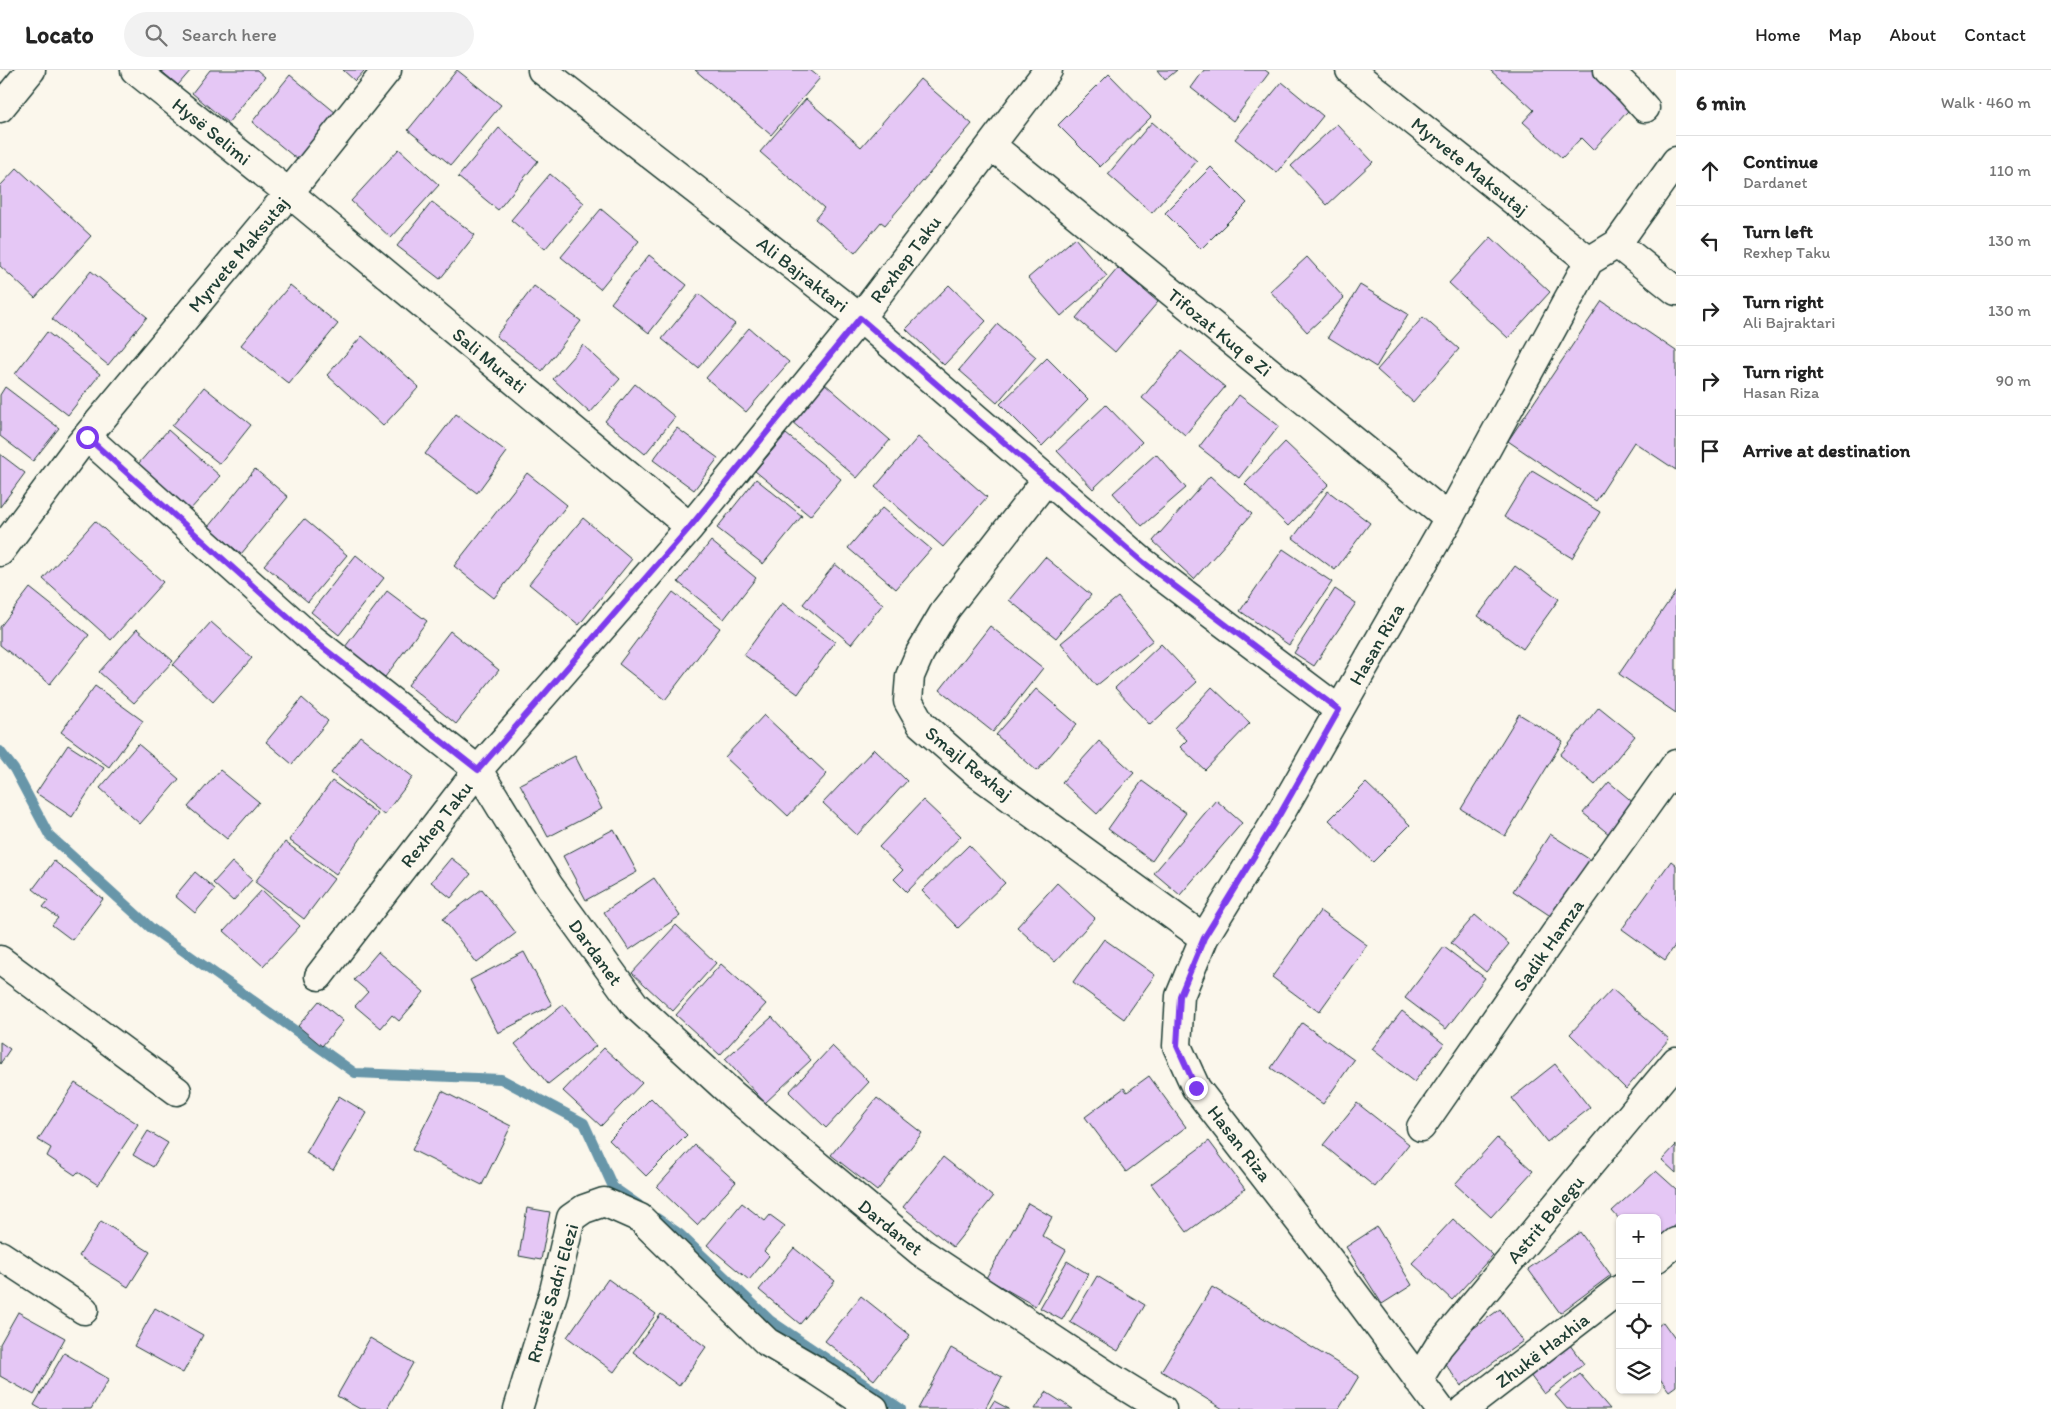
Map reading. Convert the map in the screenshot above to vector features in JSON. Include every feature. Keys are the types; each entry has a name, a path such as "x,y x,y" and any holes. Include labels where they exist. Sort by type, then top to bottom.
{"street":[{"path":"0,108 31,70"},
{"name":"Hysë Selimi","path":"135,70 289,193"},
{"name":"Myrvete Maksutaj","path":"0,552 87,437 289,193 387,70"},
{"name":"Ali Bajraktari","path":"542,70 860,318 1144,563 1339,710"},
{"name":"Rexhep Taku","path":"319,976 478,770 690,527 860,318 1048,70"},
{"name":"Myrvete Maksutaj","path":"1350,70 1589,261"},
{"path":"1608,70 1645,108"},
{"name":"Tifozat Kuq e Zi","path":"991,145 1449,518"},
{"path":"1589,261 1617,244 1676,161"},
{"name":"Sali Murati","path":"289,193 690,527"},
{"path":"1617,244 1676,291"},
{"name":"Hasan Riza","path":"1440,1409 1328,1258 1196,1088 1177,1046 1180,996 1204,938 1280,814 1449,518 1589,261"},
{"name":"Dardanet","path":"87,437 311,638 478,770 548,886 635,1005 734,1095 921,1252 1110,1377 1162,1409"},
{"name":"Smajl Rexhaj","path":"1047,479 946,609 920,653 910,676 908,701 921,724 978,774 1204,938"},
{"name":"Sadik Hamza","path":"1421,1127 1676,764"},
{"path":"0,960 177,1091"},
{"name":"Astrit Belegu","path":"1418,1380 1439,1346 1676,1061"},
{"name":"Rrustë Sadri Elezi","path":"518,1409 554,1291 571,1218 584,1208 604,1202 640,1218 767,1342 874,1409"},
{"path":"1661,1255 1676,1242"},
{"path":"0,1255 84,1310"},
{"name":"Zhukë Haxhia","path":"1464,1409 1616,1293"}],"building":[{"path":"160,70 191,70 178,85"},
{"path":"210,70 257,70 265,77 228,123 192,93"},
{"path":"343,70 365,70 355,81"},
{"path":"457,70 501,105 451,165 408,130"},
{"path":"695,70 810,70 820,78 771,135"},
{"path":"1157,70 1177,70 1165,80"},
{"path":"1204,70 1265,70 1269,73 1233,121 1191,88"},
{"path":"1490,70 1617,70 1643,94 1593,150 1581,138 1562,158 1523,122 1534,110"},
{"path":"1109,74 1151,117 1100,167 1058,125"},
{"path":"290,75 336,113 298,160 252,122"},
{"path":"920,79 972,124 885,225 881,222 855,253 815,219 824,208 760,152 806,99 861,147"},
{"path":"1282,82 1323,116 1277,173 1235,139"},
{"path":"1152,122 1197,161 1152,213 1108,174"},
{"path":"1337,124 1373,162 1327,205 1291,166"},
{"path":"499,128 538,161 498,210 458,177"},
{"path":"399,149 439,185 391,238 351,201"},
{"path":"1211,167 1247,203 1201,249 1165,213"},
{"path":"17,168 91,236 35,298 0,266 0,186"},
{"path":"550,174 584,203 545,249 511,220"},
{"path":"432,202 475,235 440,279 397,246"},
{"path":"601,209 639,241 600,289 561,257"},
{"path":"1491,237 1550,292 1508,338 1449,283"},
{"path":"1075,238 1107,276 1061,316 1028,278"},
{"path":"649,255 687,285 649,333 611,303"},
{"path":"1307,257 1344,298 1307,332 1270,291"},
{"path":"1118,268 1158,302 1115,352 1076,318"},
{"path":"91,271 147,317 108,365 52,319"},
{"path":"290,285 338,324 289,384 241,345"},
{"path":"949,285 986,321 944,365 906,329"},
{"path":"1360,285 1408,314 1376,367 1328,337"},
{"path":"534,286 581,321 542,371 496,336"},
{"path":"699,294 735,324 698,368 662,339"},
{"path":"1602,301 1676,351 1676,470 1634,442 1596,501 1508,441"},
{"path":"1423,317 1459,349 1413,402 1377,370"},
{"path":"998,324 1036,357 997,403 959,370"},
{"path":"749,328 789,362 746,412 706,378"},
{"path":"47,332 100,374 68,415 15,374"},
{"path":"362,336 419,387 383,426 327,375"},
{"path":"583,345 620,379 590,413 553,379"},
{"path":"1181,351 1225,387 1185,435 1142,398"},
{"path":"1047,358 1088,399 1042,446 1000,404"},
{"path":"824,383 890,440 857,478 791,421"},
{"path":"635,384 675,417 645,454 605,421"},
{"path":"5,387 59,428 33,461 0,436 0,395"},
{"path":"204,387 251,425 220,464 172,426"},
{"path":"1239,395 1279,426 1239,478 1199,447"},
{"path":"1106,405 1142,442 1093,489 1057,451"},
{"path":"456,414 507,452 477,493 425,454"},
{"path":"677,428 718,458 694,490 653,460"},
{"path":"168,430 220,476 190,510 138,464"},
{"path":"786,434 841,479 810,516 755,471"},
{"path":"918,437 987,497 943,547 875,487"},
{"path":"1285,442 1329,484 1288,526 1245,484"},
{"path":"0,454 25,473 0,507"},
{"path":"1156,454 1186,488 1142,526 1113,493"},
{"path":"255,469 288,497 241,554 208,527"},
{"path":"1532,471 1600,512 1572,558 1504,517"},
{"path":"527,473 567,505 494,598 454,566"},
{"path":"1210,476 1252,514 1194,579 1153,541"},
{"path":"756,479 802,516 763,564 717,528"},
{"path":"1328,491 1370,523 1335,570 1293,538"},
{"path":"882,508 931,549 896,589 848,548"},
{"path":"583,518 632,559 579,625 529,584"},
{"path":"304,519 347,555 308,602 264,565"},
{"path":"95,521 163,582 111,640 43,579"},
{"path":"711,541 756,578 724,619 678,582"},
{"path":"1283,549 1332,582 1289,645 1240,611"},
{"path":"356,555 384,578 339,635 311,612"},
{"path":"1045,557 1091,595 1056,638 1009,600"},
{"path":"835,564 883,604 851,644 803,604"},
{"path":"1515,566 1559,599 1523,649 1478,616"},
{"path":"30,588 89,635 50,684 0,645 0,627"},
{"path":"1335,589 1356,603 1314,666 1294,653"},
{"path":"387,591 427,621 385,677 345,647"},
{"path":"1676,591 1676,713 1619,674"},
{"path":"673,592 720,628 665,700 619,664"},
{"path":"1118,597 1153,640 1096,686 1061,643"},
{"path":"782,603 835,642 798,694 744,655"},
{"path":"211,622 252,658 213,702 173,665"},
{"path":"990,626 1043,668 993,732 940,690"},
{"path":"137,629 173,661 134,703 99,672"},
{"path":"450,631 499,670 456,724 408,685"},
{"path":"1161,644 1197,682 1150,725 1115,688"},
{"path":"95,686 143,721 109,767 61,732"},
{"path":"1212,687 1250,723 1205,770 1180,747 1187,740 1174,728"},
{"path":"1036,689 1077,724 1037,771 996,735"},
{"path":"302,698 328,721 292,764 266,742"},
{"path":"1599,707 1635,736 1595,785 1560,755"},
{"path":"1519,714 1563,741 1505,836 1461,809"},
{"path":"764,715 827,774 788,816 725,757"},
{"path":"360,736 413,777 384,815 331,773"},
{"path":"1099,741 1134,773 1097,814 1062,782"},
{"path":"138,744 179,779 140,824 100,788"},
{"path":"68,745 104,768 72,817 36,793"},
{"path":"874,749 907,781 857,835 823,803"},
{"path":"575,756 602,809 548,837 520,784"},
{"path":"220,770 259,802 227,839 188,807"},
{"path":"332,781 378,814 336,874 289,840"},
{"path":"1142,781 1186,813 1152,861 1108,829"},
{"path":"1609,782 1635,804 1610,835 1583,813"},
{"path":"1366,783 1410,825 1373,862 1329,820"},
{"path":"923,800 961,836 907,892 894,879 903,870 879,847"},
{"path":"1216,800 1242,823 1180,895 1154,873"},
{"path":"614,829 637,872 586,900 563,856"},
{"path":"1550,834 1592,861 1555,919 1513,891"},
{"path":"285,842 334,879 304,919 255,882"},
{"path":"969,845 1005,883 958,928 922,891"},
{"path":"451,858 471,874 451,898 431,882"},
{"path":"54,861 103,899 72,940 52,925 58,918 43,907 48,901 33,889"},
{"path":"1671,861 1676,865 1676,944 1665,960 1622,929"},
{"path":"232,862 252,880 233,901 213,883"},
{"path":"195,872 215,889 195,913 175,896"},
{"path":"654,878 680,916 629,950 604,912"},
{"path":"1057,883 1095,918 1055,962 1017,927"},
{"path":"482,889 516,933 477,963 443,919"},
{"path":"262,890 300,926 263,966 224,931"},
{"path":"1320,911 1367,945 1319,1012 1272,977"},
{"path":"1475,915 1509,944 1486,972 1451,943"},
{"path":"676,925 716,963 673,1011 632,973"},
{"path":"1104,939 1155,975 1124,1019 1073,982"},
{"path":"1444,947 1485,978 1446,1029 1405,998"},
{"path":"378,952 424,992 399,1021 392,1015 381,1028 355,1006 368,992 354,980"},
{"path":"524,952 552,1005 498,1033 470,980"},
{"path":"721,964 766,1004 720,1055 676,1015"},
{"path":"1612,989 1669,1039 1626,1089 1570,1034"},
{"path":"319,1001 343,1021 322,1046 298,1026"},
{"path":"563,1005 596,1046 548,1084 515,1044"},
{"path":"1402,1011 1444,1044 1414,1082 1372,1049"},
{"path":"772,1017 811,1060 765,1103 725,1059"},
{"path":"1302,1023 1354,1060 1323,1104 1271,1068"},
{"path":"0,1042 10,1049 0,1064"},
{"path":"832,1046 869,1082 826,1128 789,1092"},
{"path":"604,1048 642,1083 601,1126 563,1091"},
{"path":"1555,1064 1590,1108 1547,1142 1512,1098"},
{"path":"1149,1076 1186,1127 1126,1172 1085,1117 1124,1088 1127,1092"},
{"path":"75,1083 138,1124 98,1185 78,1172 75,1175 47,1156 51,1148 38,1140"},
{"path":"442,1091 511,1126 482,1185 412,1150"},
{"path":"339,1096 367,1113 333,1170 306,1153"},
{"path":"651,1098 687,1135 646,1176 609,1140"},
{"path":"877,1098 922,1133 877,1191 831,1155"},
{"path":"1357,1103 1409,1144 1375,1187 1323,1145"},
{"path":"148,1131 168,1143 153,1167 133,1155"},
{"path":"1497,1138 1533,1171 1491,1217 1455,1184"},
{"path":"1209,1141 1245,1189 1187,1232 1151,1184"},
{"path":"695,1145 736,1182 697,1225 657,1187"},
{"path":"1676,1145 1676,1173 1662,1160"},
{"path":"943,1157 993,1197 953,1247 903,1207"},
{"path":"1656,1171 1676,1189 1676,1224 1661,1237 1661,1214 1616,1216 1612,1211"},
{"path":"742,1203 765,1221 770,1215 785,1226 764,1251 769,1256 749,1280 707,1245"},
{"path":"1028,1203 1052,1217 1042,1236 1066,1250 1035,1306 986,1278"},
{"path":"527,1208 550,1212 541,1260 519,1256"},
{"path":"1453,1219 1493,1255 1452,1300 1412,1263"},
{"path":"101,1221 150,1252 128,1287 79,1256"},
{"path":"1377,1227 1412,1285 1382,1304 1346,1247"},
{"path":"1580,1232 1611,1275 1560,1313 1528,1269"},
{"path":"794,1248 835,1281 800,1324 759,1290"},
{"path":"1067,1261 1088,1274 1062,1320 1040,1308"},
{"path":"1097,1276 1145,1305 1118,1351 1070,1322"},
{"path":"608,1279 656,1314 614,1372 567,1337"},
{"path":"1212,1287 1359,1376 1339,1409 1223,1409 1161,1371"},
{"path":"861,1296 910,1335 874,1380 825,1341"},
{"path":"155,1308 203,1335 183,1373 134,1346"},
{"path":"1500,1309 1523,1341 1461,1386 1438,1354"},
{"path":"18,1312 65,1338 34,1395 0,1376 0,1344"},
{"path":"661,1314 706,1347 679,1386 633,1352"},
{"path":"1663,1322 1676,1340 1676,1386 1669,1391 1661,1380 1661,1324"},
{"path":"1564,1337 1584,1364 1544,1394 1524,1367"},
{"path":"370,1338 413,1363 387,1409 360,1409 337,1396"},
{"path":"951,1348 1002,1377 985,1409 918,1409"},
{"path":"64,1353 109,1379 91,1409 41,1409 34,1405"},
{"path":"1580,1374 1610,1409 1567,1409 1555,1395"},
{"path":"1046,1392 1073,1409 1035,1409"},
{"path":"994,1401 1009,1409 989,1409"}],"waterway":[{"path":"0,751 14,769 49,835 151,928 355,1073 501,1079 584,1123 613,1187 639,1205"},
{"path":"657,1218 680,1234 771,1321 901,1409"}],"route":[{"path":"87,437 311,638 478,770 690,527 860,318 1144,563 1339,710 1280,814 1204,938 1180,996 1177,1046 1196,1088"}]}
